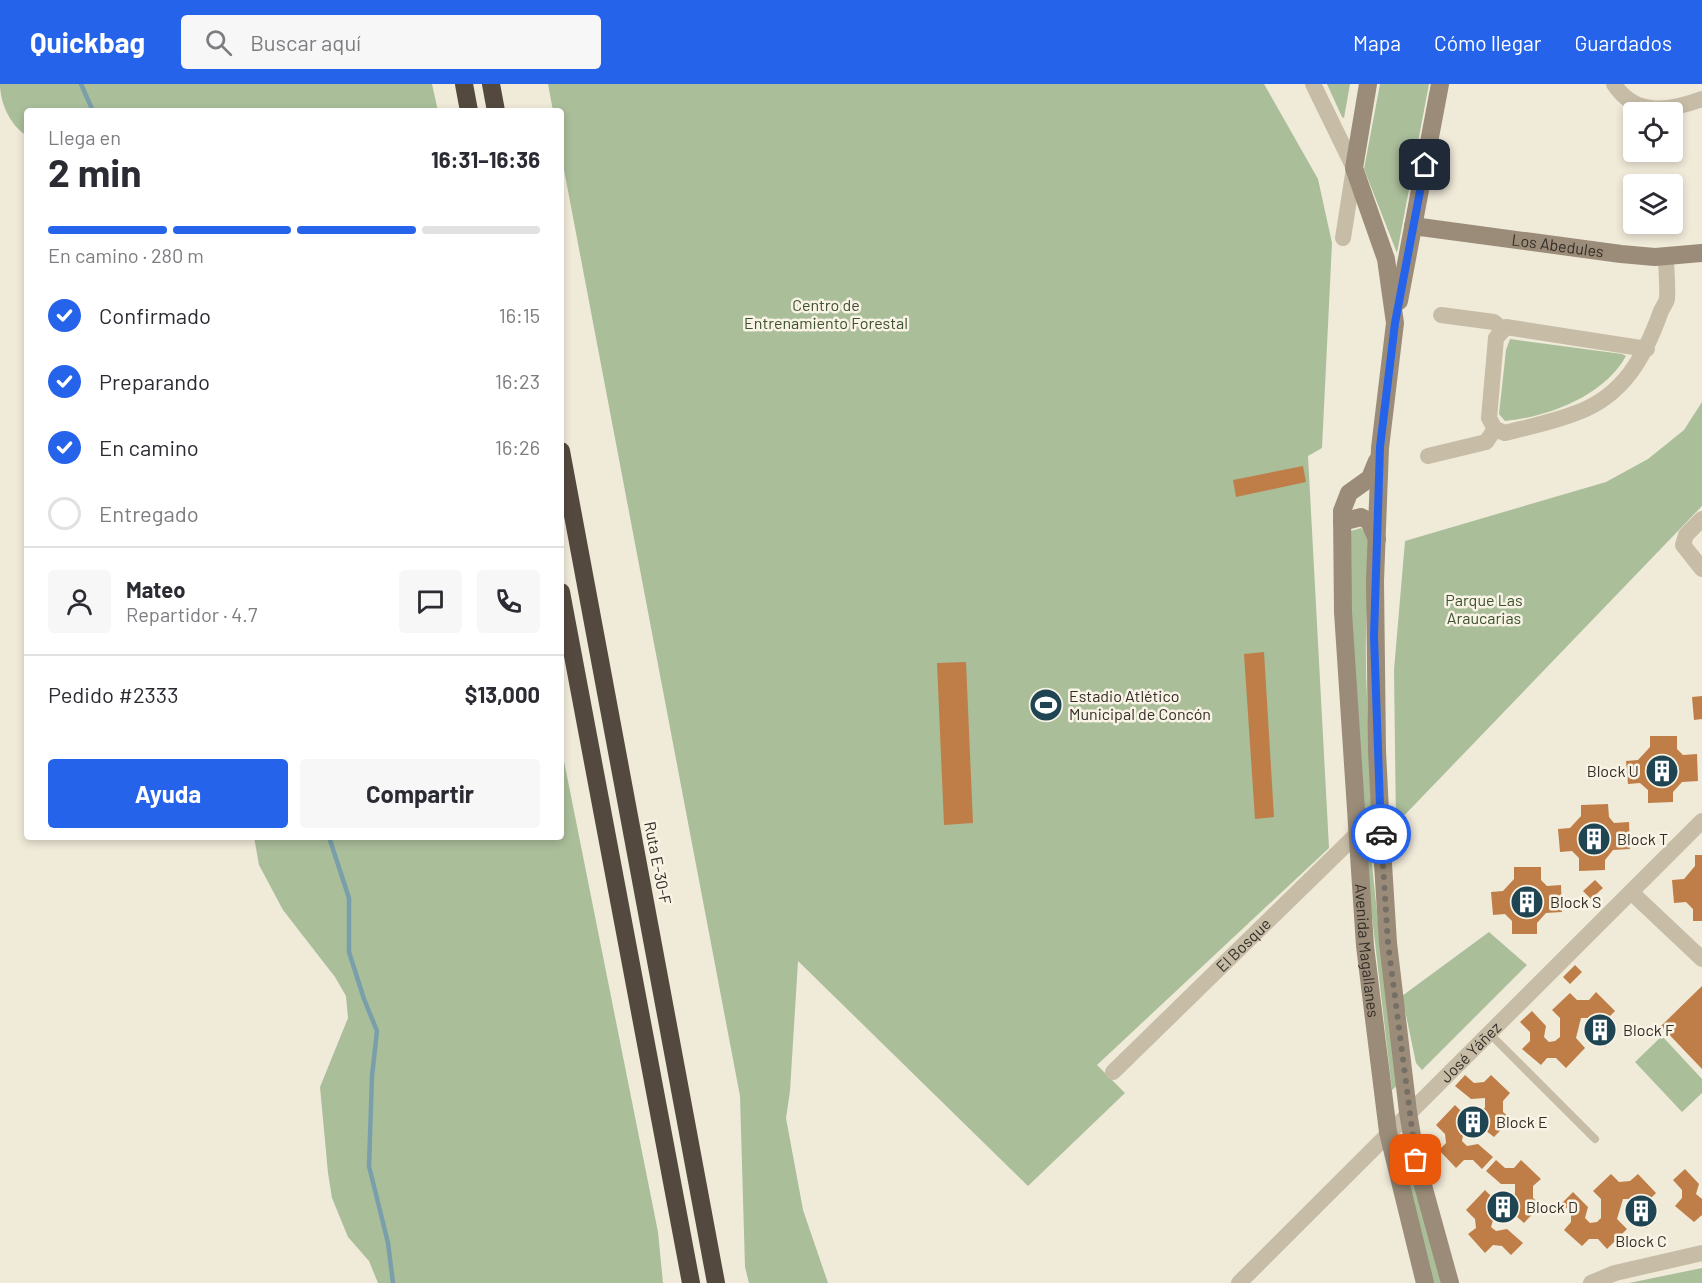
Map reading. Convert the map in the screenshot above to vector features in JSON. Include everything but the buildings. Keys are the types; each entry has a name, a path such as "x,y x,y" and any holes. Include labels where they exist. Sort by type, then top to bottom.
{"highway":[{"path":"464,84 469,108"},
{"path":"491,84 495,108"},
{"name":"Ruta E-30-F","path":"564,467 716,1283"},
{"path":"564,608 691,1283"}],"main road":[{"path":"1354,168 1368,84"},
{"path":"1395,323 1440,84"},
{"name":"Avenida Magallanes","path":"1354,168 1386,259 1395,323 1380,447 1374,648 1388,943 1416,1160 1449,1283"},
{"name":"Los Abedules","path":"1413,226 1661,257 1702,254"},
{"name":"Avenida Magallanes","path":"1380,447 1370,478 1345,498 1342,522 1343,612 1365,946 1388,1132 1425,1283"},
{"path":"1342,522 1362,517 1369,522 1377,539"}],"street":[{"name":"Avenida Magallanes","path":"1313,84 1354,168"},
{"path":"1614,84 1624,97 1642,108 1657,110 1702,99"},
{"path":"1343,238 1354,168"},
{"path":"1647,349 1511,326 1502,330 1497,338 1489,418 1495,429 1505,434 1577,413 1593,405 1629,375 1647,349 1662,310 1656,302 1661,257"},
{"path":"1441,315 1494,322 1502,330"},
{"path":"1428,456 1486,442 1495,429"},
{"path":"1702,519 1686,535 1683,545 1702,569"},
{"name":"José Yáñez","path":"1239,1283 1702,821"},
{"path":"1357,834 1381,832"},
{"name":"El Bosque","path":"1113,1072 1357,834"},
{"path":"1631,892 1702,959"},
{"path":"1591,1283 1615,1273 1702,1253"}],"lane":[{"path":"1489,1033 1595,1139"}],"green space":[{"path":"0,84 432,84 437,108 24,108 24,134 11,120 2,99"},
{"name":"Centro de Entrenamiento Forestal","path":"548,84 1264,84 1318,179 1332,243 1322,448 1308,456 1329,848 1097,1065 1125,1093 1028,1186 798,961 790,1091 786,1118 803,1210 828,1283 749,1283 745,1267 740,1096 564,170 564,108 552,108"},
{"path":"1327,84 1350,84 1344,118 1342,117"},
{"path":"1380,84 1429,84 1397,253 1364,169"},
{"path":"1510,339 1626,356 1604,382 1573,402 1539,415 1505,421 1499,414 1506,350"},
{"name":"Parque Las Araucarias","path":"1702,402 1702,506 1396,824 1394,670 1405,541 1606,482 1648,459 1684,430"},
{"path":"1361,528 1366,533 1370,551 1366,655 1373,814 1363,815 1350,616 1351,531"},
{"path":"564,761 658,1232 663,1283 378,1283 369,1261 348,1237 332,1198 328,1173 320,1087 348,1018 346,996 335,977 283,910 259,865 255,840 564,840"},
{"path":"1365,856 1371,856 1386,995 1399,1084 1392,1090"},
{"path":"1489,932 1527,965 1422,1070 1416,1063 1402,996"},
{"path":"1662,1036 1702,1079 1702,1093 1682,1112 1635,1062"},
{"path":"1404,1145 1441,1283 1433,1283 1398,1149"},
{"path":"1702,1268 1702,1283 1629,1283"}],"waterway":[{"path":"81,84 92,108"},
{"path":"330,840 349,898 349,952 377,1031 372,1076 369,1166 388,1243 393,1283"}],"way so far":[{"path":"1381,834 1388,943 1416,1160"}],"place":[{"name":"Estadio Atlético Municipal de Concón","path":"1046,705"},
{"name":"Block U","path":"1662,771"},
{"name":"Block T","path":"1594,839"},
{"name":"Block S","path":"1527,902"},
{"name":"Block F","path":"1600,1030"},
{"name":"Block E","path":"1473,1122"},
{"name":"Block D","path":"1503,1207"},
{"name":"Block C","path":"1641,1211"}],"route":[{"path":"1381,834 1374,636 1380,447 1395,323 1425,165"}]}
